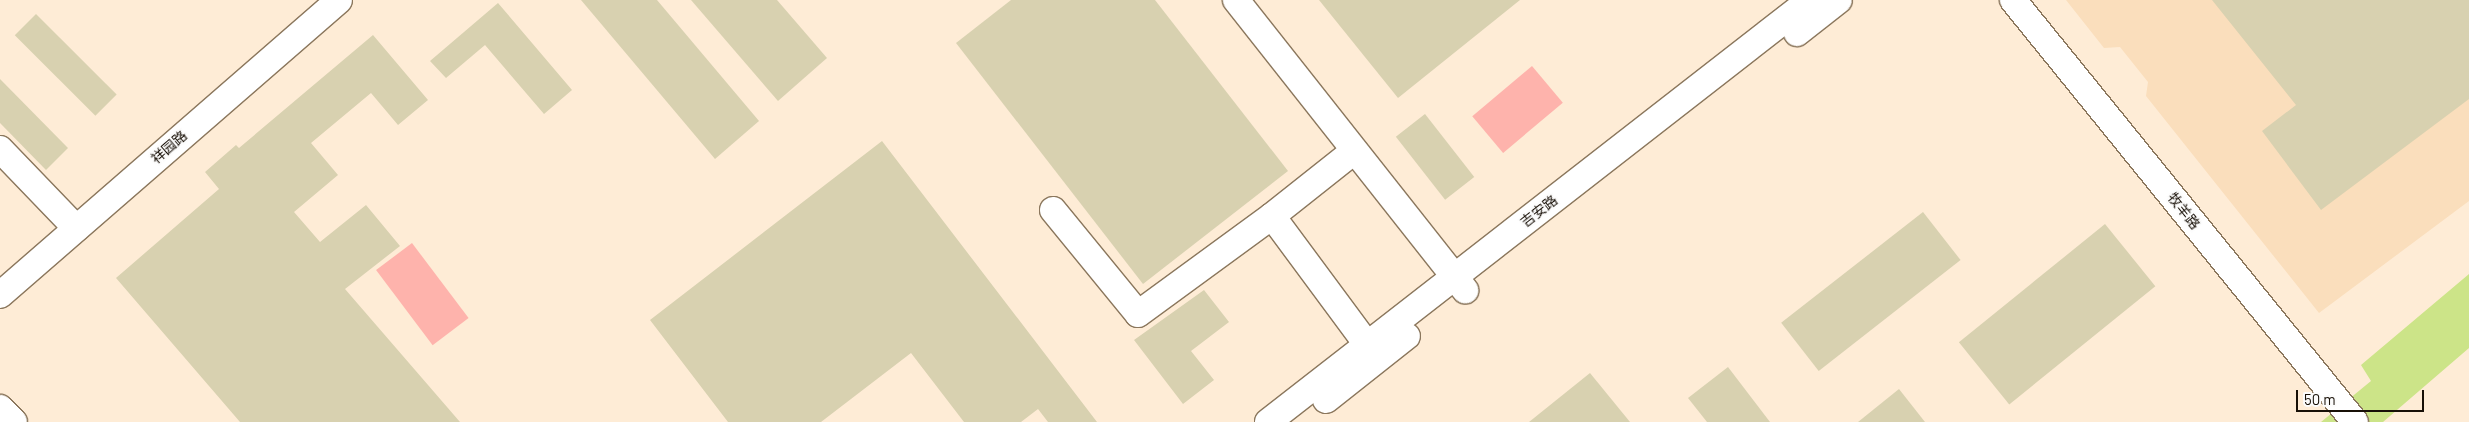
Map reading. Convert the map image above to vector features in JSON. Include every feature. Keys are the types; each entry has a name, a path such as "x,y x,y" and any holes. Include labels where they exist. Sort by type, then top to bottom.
{"highway":[{"path":"0,409 13,422"}],"street":[{"name":"祥园路","path":"0,295 339,0"},
{"path":"1236,0 1460,284"},
{"name":"吉安路","path":"1268,422 1373,352 1460,284 1810,0"},
{"name":"吉安路","path":"1460,284 1839,0"},
{"name":"牧羊路","path":"2013,0 2355,422"},
{"path":"0,148 76,228"},
{"path":"1053,210 1138,314 1272,216 1354,151"},
{"path":"1272,216 1373,352"},
{"name":"吉安路","path":"1298,422 1373,352"}],"shaded area":[{"path":"2066,0 2469,0 2469,201 2319,313 2146,96 2148,82 2120,47 2104,48"},
{"path":"1532,66 1563,103 1503,153 1472,116"},
{"path":"412,243 469,318 433,345 376,270"},
{"path":"2469,274 2469,348 2383,422 2321,422 2371,381 2361,365"}],"building":[{"path":"581,0 657,0 759,121 715,159"},
{"path":"691,0 777,0 827,58 778,101"},
{"path":"1011,0 1155,0 1288,171 1143,284 956,43"},
{"path":"1319,0 1520,0 1398,98"},
{"path":"2212,0 2469,0 2469,99 2321,210 2262,131 2296,105"},
{"path":"498,3 572,90 544,114 485,45 446,78 430,61"},
{"path":"36,14 117,95 95,116 15,35"},
{"path":"373,35 428,100 398,125 371,93 311,143 338,175 294,212 320,242 366,205 400,246 345,289 460,422 240,422 116,278 219,189 205,172 236,145 239,148"},
{"path":"0,79 68,148 46,170 0,123"},
{"path":"1425,114 1474,177 1445,200 1396,137"},
{"path":"882,141 1097,422 1048,422 1038,409 1021,422 964,422 911,353 821,422 728,422 650,320"},
{"path":"1923,212 1961,260 1819,371 1781,323"},
{"path":"2105,224 2155,286 2009,404 1959,342"},
{"path":"1204,290 1229,322 1191,351 1214,380 1183,404 1134,340"},
{"path":"1728,367 1770,422 1707,422 1688,398"},
{"path":"1590,373 1630,422 1529,422"},
{"path":"1899,389 1925,422 1858,422"}]}
